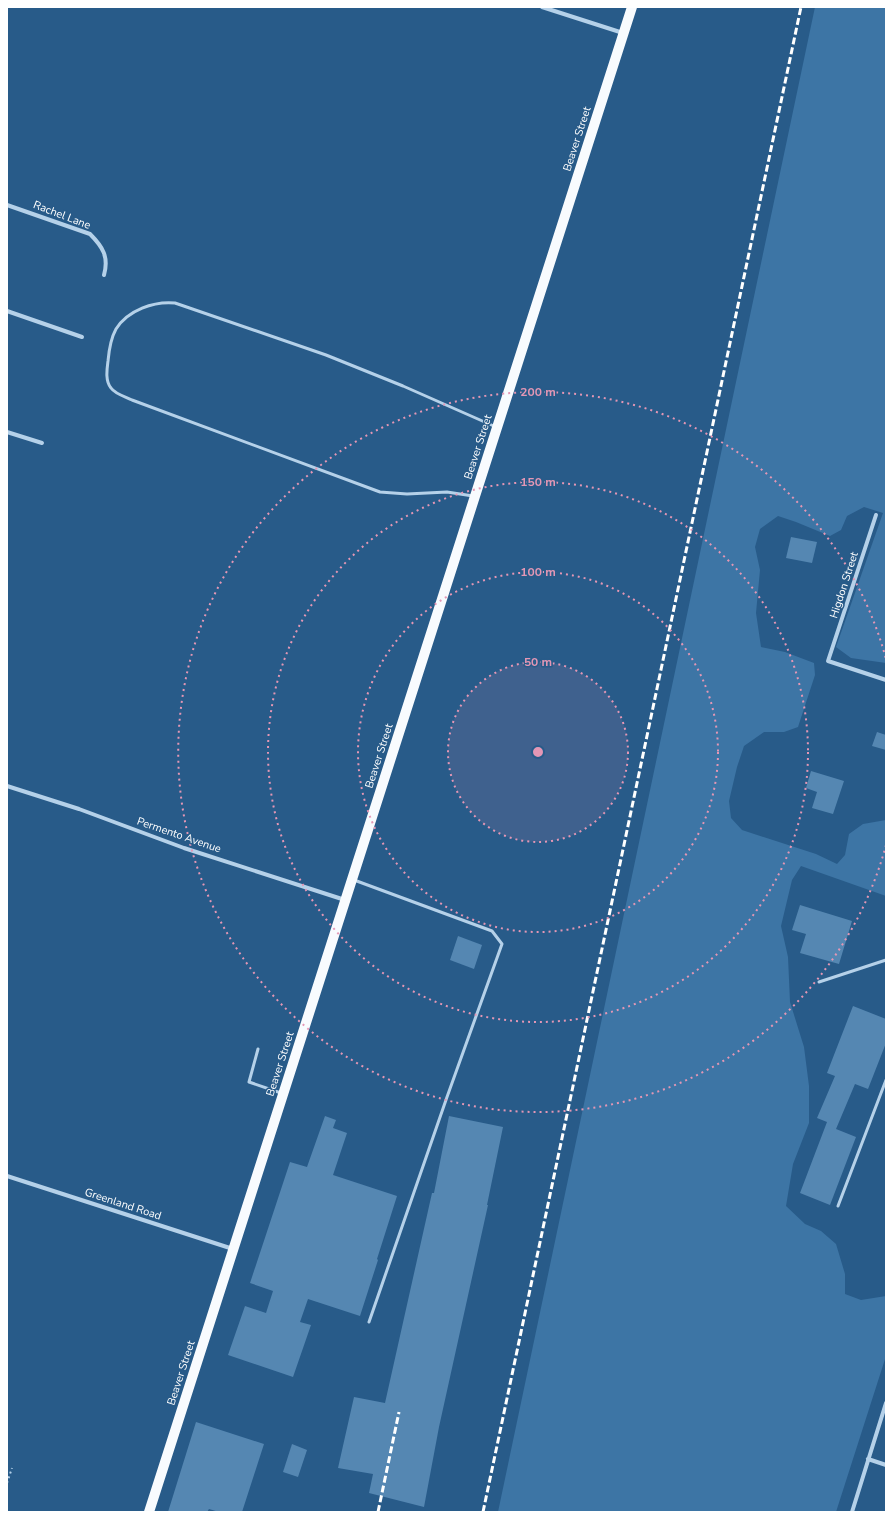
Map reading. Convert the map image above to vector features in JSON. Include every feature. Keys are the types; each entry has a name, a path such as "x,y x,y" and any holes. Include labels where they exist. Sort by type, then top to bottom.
{"main road":[{"name":"Beaver Street","path":"149,1512 632,7"}],"street":[{"path":"542,7 624,33"},
{"name":"Rachel Lane","path":"7,205 90,234 98,243 105,255 107,265 104,275"},
{"path":"7,311 82,337"},
{"path":"7,432 42,443"},
{"name":"Higdon Street","path":"876,515 828,661 886,680"},
{"name":"Permento Avenue","path":"7,786 79,809 190,850 345,900"},
{"name":"Greenland Road","path":"7,1176 233,1249"},
{"path":"852,1512 886,1403"},
{"path":"868,1459 886,1465"}],"lane":[{"path":"475,496 446,492 407,494 380,492 132,400 118,394 111,388 107,378 109,348 115,330 122,321 130,315 140,309 156,304 164,302 175,303 326,355 404,386 497,427"},
{"path":"352,879 492,931 502,944 447,1096 369,1322"},
{"path":"819,982 886,960"},
{"path":"258,1049 249,1082 283,1093"},
{"path":"838,1206 886,1080"}],"path":[{"path":"7,1483 12,1468"}],"shaded area":[{"path":"815,7 886,7 886,663 851,658 836,647 883,513 864,507 847,516 841,530 830,536 778,516 760,529 755,547 760,570 756,613 761,647 785,652 814,663 815,675 798,727 784,732 764,732 744,746 737,767 729,801 731,818 742,830 816,854 837,864 845,855 849,834 863,824 886,820 886,896 801,866 792,880 781,926 788,957 790,1002 804,1047 809,1086 809,1123 793,1164 786,1206 805,1224 821,1231 836,1244 845,1274 845,1294 861,1300 886,1296 886,1356 836,1512 498,1512"}],"building":[{"path":"791,537 817,542 812,563 786,558"},
{"path":"877,732 886,735 886,750 872,746"},
{"path":"811,771 844,781 833,814 812,808 817,792 806,788"},
{"path":"800,905 852,921 839,964 800,953 806,934 792,930"},
{"path":"458,936 482,945 474,969 450,960"},
{"path":"853,1006 886,1019 886,1043 868,1089 855,1084 836,1129 856,1137 830,1205 800,1193 827,1122 817,1118 835,1076 827,1073"},
{"path":"325,1116 336,1120 333,1128 347,1133 333,1175 397,1196 360,1316 308,1299 300,1322 311,1325 293,1377 228,1355 245,1306 266,1313 273,1291 250,1283 290,1162 307,1167"},
{"path":"449,1116 503,1127 488,1205 439,1427 424,1507 369,1493 373,1474 338,1468 354,1397 385,1403 432,1193 434,1193"},
{"path":"196,1422 264,1444 242,1512 219,1512 209,1509 207,1512 168,1512"},
{"path":"292,1444 307,1450 298,1477 283,1472"}],"railway":[{"path":"483,1512 801,7"},
{"path":"378,1512 399,1412"}]}
